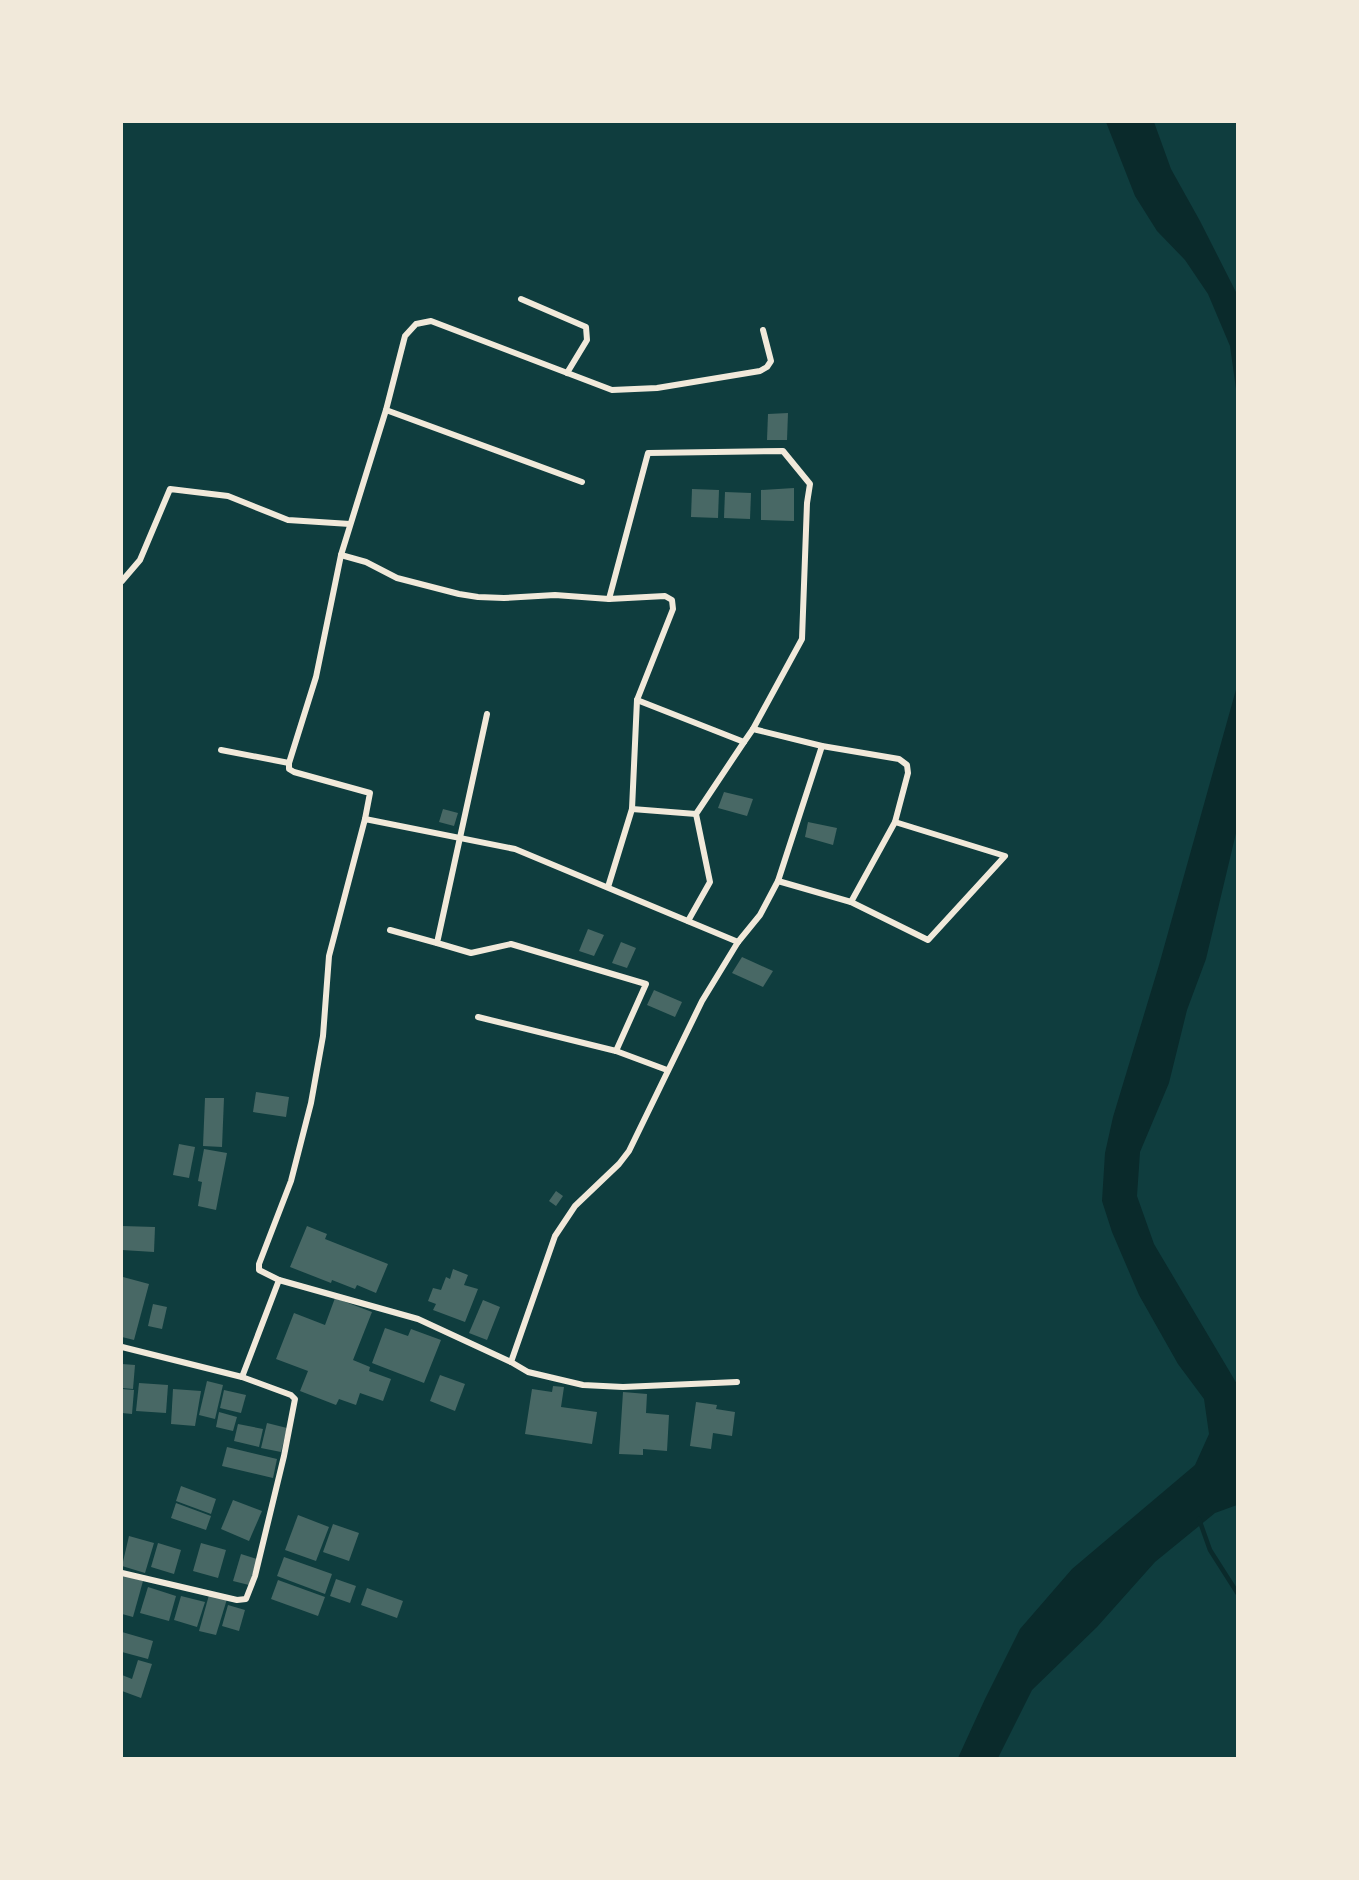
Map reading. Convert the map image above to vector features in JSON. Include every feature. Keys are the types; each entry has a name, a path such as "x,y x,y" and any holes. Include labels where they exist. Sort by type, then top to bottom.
{"street":[{"path":"521,299 586,327 587,340 567,373"},
{"path":"737,1382 623,1387 583,1385 528,1372 418,1319 279,1280 262,1273 259,1270 259,1264 291,1181 311,1103 323,1036 329,956 370,793 294,772 289,769 289,764 316,677 341,555 386,410 405,336 416,324 431,321 612,390 657,388 760,371 771,361 764,330"},
{"path":"386,410 582,482"},
{"path":"609,599 648,453 783,451 810,484 807,503 802,639 753,729 696,814 710,882 688,921"},
{"path":"122,581 140,560 170,489 228,496 288,520 350,524"},
{"path":"341,555 366,562 397,578 459,594 504,598 555,595 609,599 665,596 672,600 673,609 637,700 632,809 608,888"},
{"path":"637,700 744,742"},
{"path":"437,943 487,714"},
{"path":"753,729 822,746 899,759 907,765 908,773 895,822 851,902"},
{"path":"511,1362 555,1236 575,1206 619,1164 629,1151 702,1001 738,942 759,915 778,881 822,746"},
{"path":"221,750 289,764"},
{"path":"632,809 696,814"},
{"path":"365,819 515,849 738,942"},
{"path":"778,881 851,902 928,940 1005,856 895,822"},
{"path":"390,930 471,953 511,944 646,984 616,1051"},
{"path":"478,1017 616,1051 667,1070"},
{"path":"242,1377 279,1280"},
{"path":"122,1347 242,1377 291,1395 295,1399 284,1456 255,1576 246,1599 237,1600 122,1572"}],"water":[{"path":"1106,122 1154,122 1171,169 1237,294 1237,396 1230,346 1208,294 1185,260 1157,231 1135,196"},
{"path":"1237,686 1237,829 1206,959 1187,1010 1169,1083 1140,1152 1137,1196 1154,1244 1237,1384 1237,1505 1215,1513 1155,1562 1097,1627 1032,1690 998,1758 958,1758 1020,1629 1072,1569 1195,1465 1209,1434 1204,1399 1178,1364 1139,1295 1112,1232 1102,1201 1105,1153 1113,1117 1159,965"}],"building":[{"path":"788,413 787,440 767,440 768,414"},
{"path":"794,488 794,521 761,520 761,490"},
{"path":"692,489 719,490 718,518 691,517"},
{"path":"725,492 751,493 750,519 724,518"},
{"path":"724,792 753,799 747,816 718,808"},
{"path":"443,809 458,813 454,826 439,822"},
{"path":"808,822 837,828 833,845 805,837"},
{"path":"588,929 604,935 594,956 579,951"},
{"path":"621,942 636,948 627,968 612,963"},
{"path":"742,957 773,971 763,987 732,973"},
{"path":"654,990 682,1002 675,1017 647,1005"},
{"path":"256,1092 289,1097 286,1117 253,1112"},
{"path":"205,1098 224,1098 222,1147 203,1146"},
{"path":"179,1144 195,1147 189,1178 173,1175"},
{"path":"204,1149 227,1153 216,1210 198,1206 202,1182 198,1181"},
{"path":"556,1191 563,1196 556,1206 549,1201"},
{"path":"122,1226 155,1227 154,1252 122,1250"},
{"path":"307,1226 327,1234 325,1239 388,1264 376,1293 357,1285 355,1289 332,1280 331,1283 290,1267"},
{"path":"453,1269 468,1275 464,1285 478,1289 465,1322 433,1310 436,1304 428,1301 433,1288 441,1290 446,1277 450,1279"},
{"path":"123,1277 149,1284 134,1340 122,1337"},
{"path":"335,1298 372,1312 353,1360 370,1367 369,1371 391,1379 383,1401 360,1393 356,1405 339,1399 336,1405 300,1391 308,1371 276,1359 294,1313 325,1325"},
{"path":"483,1300 500,1307 487,1340 469,1333"},
{"path":"153,1304 167,1307 162,1329 148,1326"},
{"path":"385,1328 408,1336 411,1329 441,1340 424,1383 372,1363"},
{"path":"122,1364 135,1365 133,1389 122,1388"},
{"path":"440,1375 465,1384 455,1411 430,1401"},
{"path":"207,1381 223,1385 215,1419 199,1415"},
{"path":"139,1383 168,1385 166,1413 136,1411"},
{"path":"553,1386 564,1387 561,1407 597,1412 592,1444 525,1434 532,1389 552,1392"},
{"path":"122,1389 134,1390 132,1414 122,1413"},
{"path":"173,1389 201,1391 195,1426 171,1424"},
{"path":"224,1390 246,1395 241,1413 220,1408"},
{"path":"623,1392 647,1394 646,1413 669,1415 667,1451 643,1449 643,1455 619,1454"},
{"path":"696,1402 717,1405 716,1409 735,1412 732,1436 713,1433 711,1449 690,1446"},
{"path":"219,1412 237,1417 233,1431 216,1427"},
{"path":"267,1423 287,1428 281,1452 261,1448"},
{"path":"238,1424 263,1429 259,1447 234,1441"},
{"path":"227,1447 277,1459 273,1478 222,1466"},
{"path":"181,1486 216,1499 211,1514 176,1501"},
{"path":"233,1500 262,1511 249,1541 221,1529"},
{"path":"176,1503 211,1516 206,1530 171,1518"},
{"path":"298,1515 329,1527 316,1561 285,1550"},
{"path":"333,1524 359,1533 349,1561 323,1552"},
{"path":"129,1536 154,1543 145,1573 122,1566"},
{"path":"158,1543 181,1550 174,1574 151,1567"},
{"path":"201,1543 226,1550 218,1578 193,1571"},
{"path":"241,1554 257,1559 249,1585 233,1581"},
{"path":"284,1557 332,1574 325,1594 277,1576"},
{"path":"122,1575 143,1581 133,1617 122,1614"},
{"path":"336,1579 356,1586 350,1603 330,1596"},
{"path":"278,1580 325,1597 318,1616 271,1599"},
{"path":"148,1587 176,1596 169,1621 140,1613"},
{"path":"367,1588 403,1601 397,1618 361,1605"},
{"path":"209,1595 227,1599 216,1635 199,1631"},
{"path":"181,1596 205,1602 197,1627 174,1620"},
{"path":"228,1605 245,1610 239,1631 222,1626"},
{"path":"122,1632 153,1641 148,1659 122,1652"},
{"path":"138,1660 152,1664 141,1698 122,1691 122,1675 132,1679"}],"waterway":[{"path":"1199,1519 1210,1550 1238,1594"}]}
